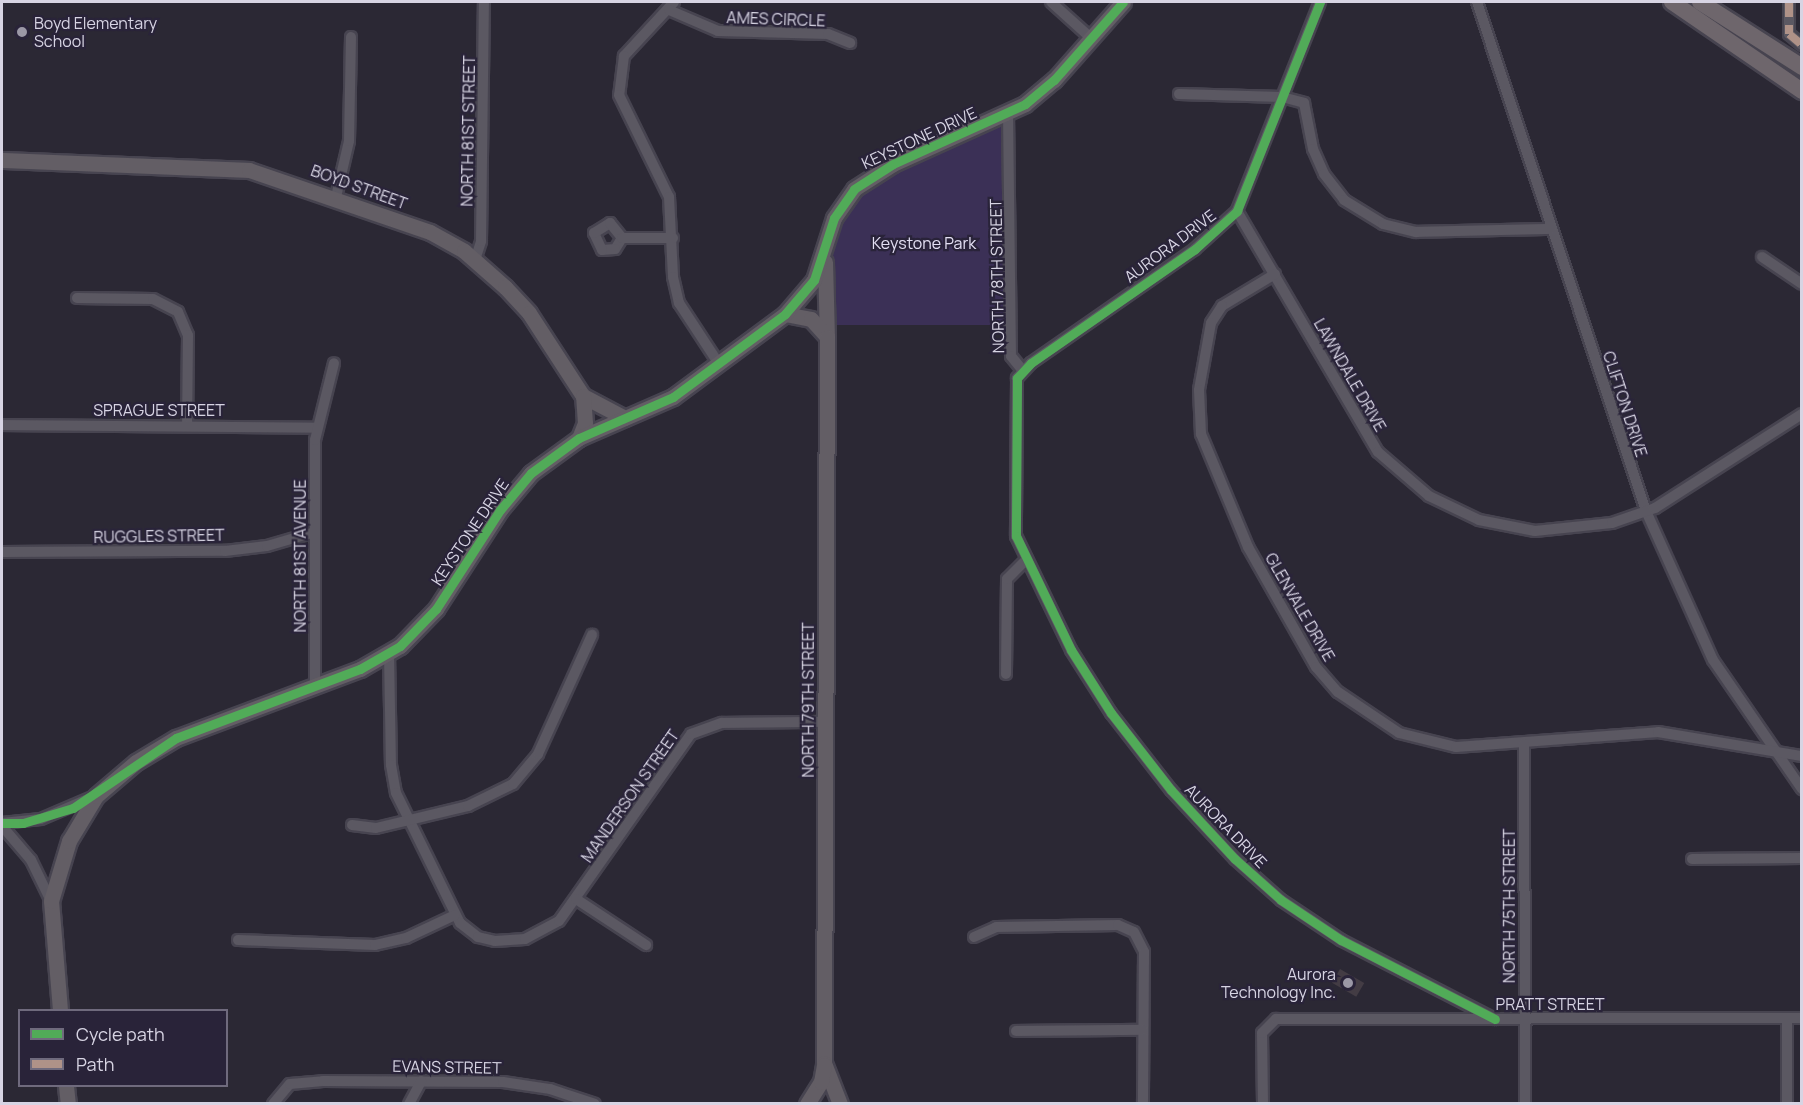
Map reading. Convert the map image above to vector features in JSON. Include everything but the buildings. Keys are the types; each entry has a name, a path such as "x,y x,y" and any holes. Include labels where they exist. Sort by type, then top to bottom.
{"main road":[{"path":"1672,2 1802,90"},
{"path":"1700,2 1802,67"}],"street":[{"name":"NORTH 81ST STREET","path":"475,260 481,241 484,2"},
{"path":"1051,2 1091,38"},
{"name":"KEYSTONE DRIVE","path":"2,824 48,817 96,796 136,762 176,738 315,685 389,653 436,609 519,486 579,438 673,397 785,314 810,288 824,255 838,210 861,183 1008,113 1047,86 1123,2"},
{"name":"AURORA DRIVE","path":"1023,371 1195,249 1237,212 1320,2"},
{"name":"CLIFTON DRIVE","path":"1477,2 1646,512 1705,644 1775,753 1802,789"},
{"path":"1789,2 1789,34 1802,45"},
{"path":"672,6 624,56 618,82 623,105 665,184 679,303 719,364"},
{"name":"AMES CIRCLE","path":"672,6 718,31 828,34 850,43"},
{"path":"336,197 349,141 351,37"},
{"path":"1179,94 1282,97 1304,103 1313,149 1324,174 1344,200 1372,219 1416,231 1552,229"},
{"name":"NORTH 78TH STREET","path":"1008,113 1011,356 1023,371 1017,378 1015,526 1026,561"},
{"name":"BOYD STREET","path":"2,160 227,166 336,197 430,231 475,260 529,313 583,396 625,418"},
{"name":"LAWNDALE DRIVE","path":"1237,212 1275,274 1366,435 1395,469 1429,496 1479,520 1531,531 1589,529 1646,512 1802,414"},
{"path":"622,238 672,238"},
{"name":"NORTH 79TH STREET","path":"807,1104 821,1082 824,1063 827,337 824,255"},
{"path":"1762,258 1802,284"},
{"name":"GLENVALE DRIVE","path":"1275,274 1215,315 1199,390 1205,449 1248,547 1316,667 1364,714 1399,733 1438,744 1524,744 1658,732 1802,756"},
{"path":"77,298 159,300 178,312 188,333 187,425"},
{"path":"785,314 811,319 827,337"},
{"name":"NORTH 81ST AVENUE","path":"315,685 317,428 334,363"},
{"path":"579,438 585,423 583,396"},
{"name":"SPRAGUE STREET","path":"2,424 317,428"},
{"name":"RUGGLES STREET","path":"2,552 225,551 267,546 315,532"},
{"path":"1006,674 1007,579 1026,561"},
{"name":"AURORA DRIVE","path":"1026,561 1071,650 1111,713 1171,790 1235,859 1281,900 1341,940 1495,1018"},
{"path":"352,825 376,828 483,802 521,777 538,754 592,635"},
{"path":"238,940 375,945 405,938 455,915 409,820 391,774 389,653"},
{"name":"MANDERSON STREET","path":"455,915 478,937 515,941 551,926 576,899 691,735 722,723 826,722"},
{"name":"NORTH 75TH STREET","path":"1524,744 1525,1104"},
{"path":"51,901 69,841 96,796"},
{"path":"2,824 31,860 51,901 60,1009"},
{"path":"1692,859 1802,858"},
{"path":"576,899 646,945"},
{"path":"974,937 996,927 1118,925 1134,932 1144,952 1143,1104"},
{"path":"1786,1104 1787,1018"},
{"name":"PRATT STREET","path":"1263,1104 1265,1026 1276,1019 1802,1018"},
{"path":"1016,1031 1143,1030"},
{"name":"NORTH 79TH STREET","path":"824,1063 840,1104"},
{"path":"410,1104 421,1081"},
{"name":"EVANS STREET","path":"273,1104 283,1088 296,1082 421,1081 528,1084 595,1104"},
{"path":"66,1087 68,1104"}],"green space":[{"name":"Keystone Park","path":"999,123 1005,126 1006,325 831,325 830,250 840,215 873,179"}],"marked path":[{"path":"1789,2 1789,34 1802,45"}],"cycle path":[{"path":"2,823 23,823 73,808 176,738 360,669 400,646 436,609 500,510 531,473 579,438 673,397 785,314 814,280 834,218 854,189 893,164 1025,104 1054,80 1123,2"},
{"path":"1320,2 1237,211 1195,249 1031,363 1017,378 1016,536 1071,650 1111,713 1171,790 1235,859 1281,900 1341,940 1495,1019"}],"place":[{"name":"Boyd Elementary School","path":"22,32"},
{"name":"Aurora Technology Inc.","path":"1348,983"}]}
